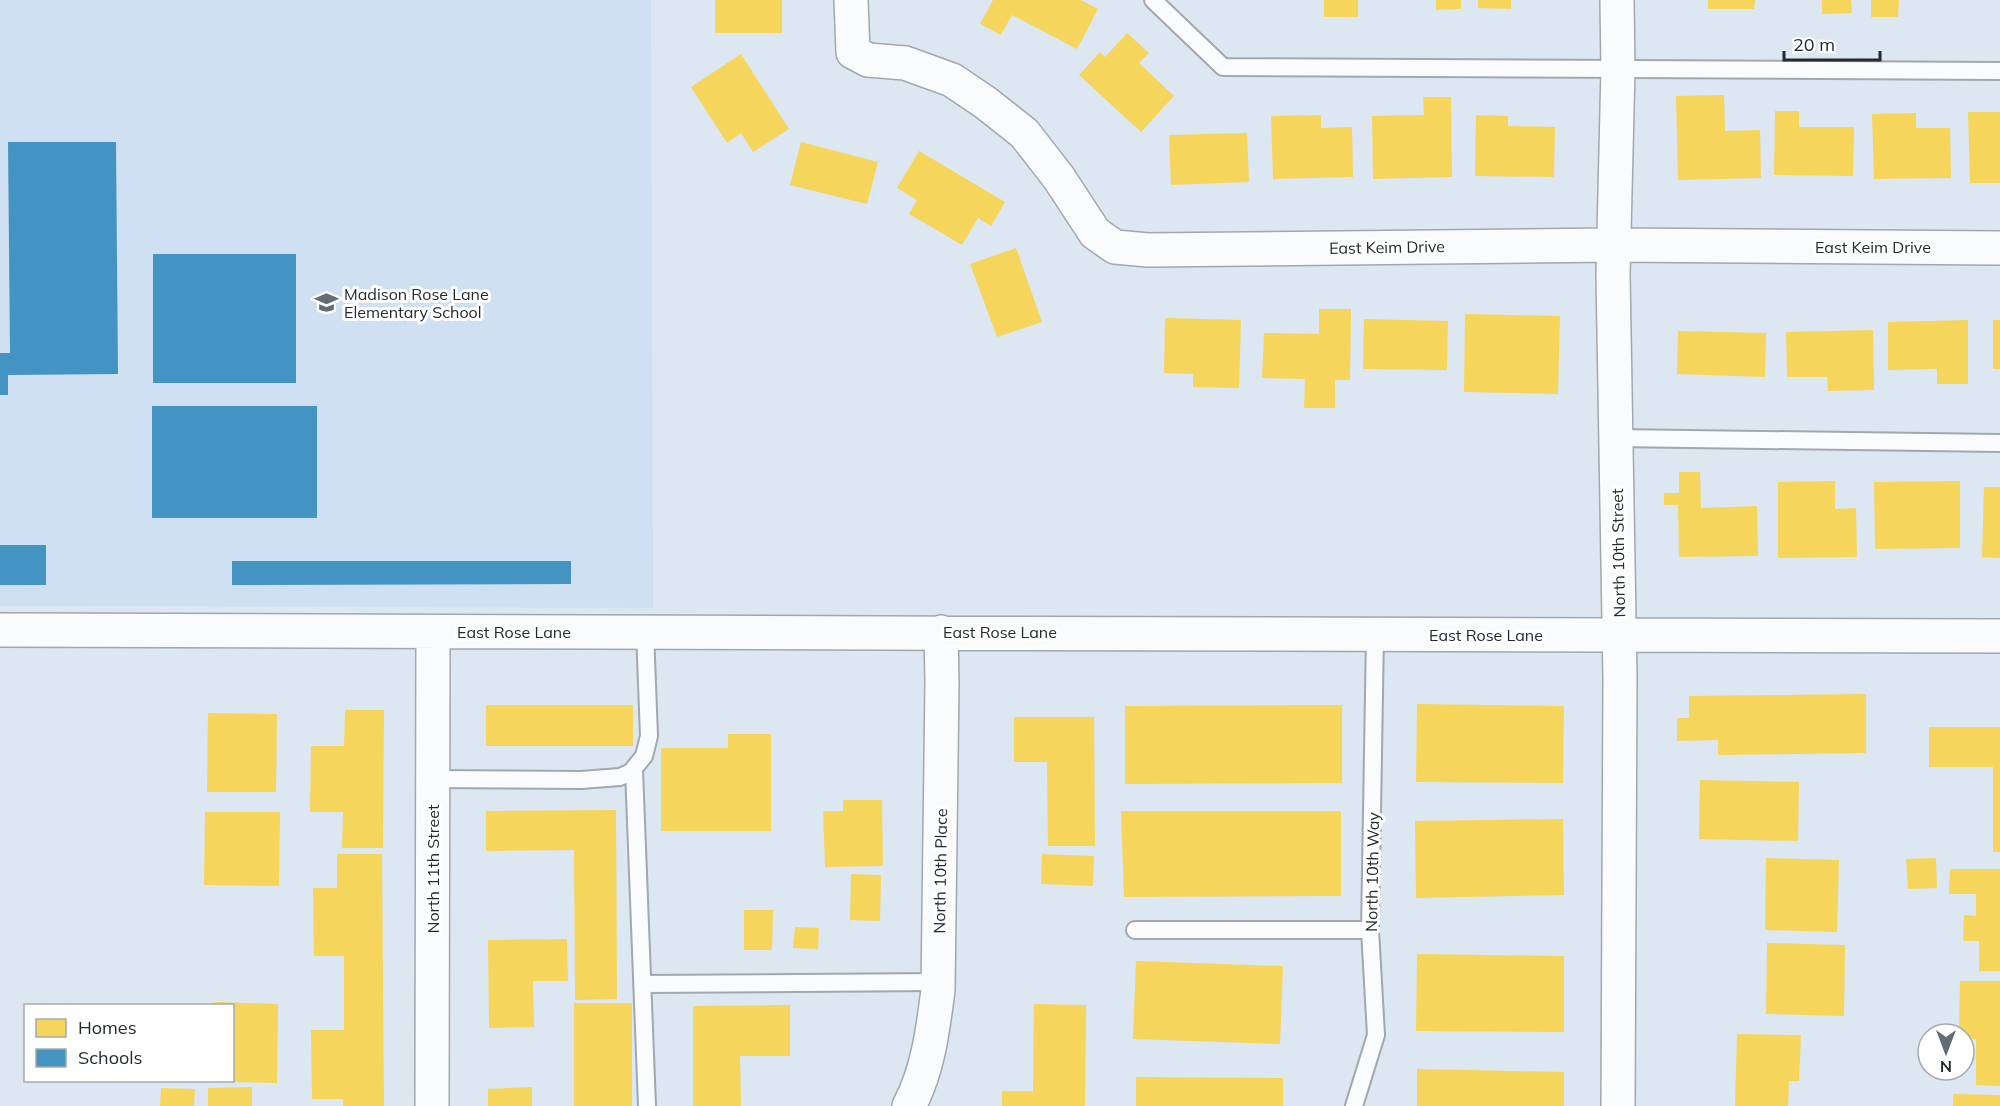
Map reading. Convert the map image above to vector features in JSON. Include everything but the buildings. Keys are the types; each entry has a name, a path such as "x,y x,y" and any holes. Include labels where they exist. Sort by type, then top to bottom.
{"street":[{"name":"East Keim Drive","path":"851,0 853,52 868,60 905,63 952,80 986,103 1024,133 1059,178 1095,233 1115,247 1148,250 1613,245 2000,248"},
{"name":"North 10th Street","path":"1617,0 1618,69 1613,245 1619,636 1618,1106"},
{"name":"East Rose Lane","path":"0,630 2000,636"},
{"name":"North 11th Street","path":"432,1106 433,632"},
{"name":"North 10th Place","path":"909,1106 915,1096 931,1039 938,982 941,632"}],"lane":[{"path":"1153,0 1223,67 2000,71"},
{"path":"1615,438 2000,443"},
{"path":"433,779 581,780 620,777 634,770 644,756 649,736 645,632"},
{"name":"North 10th Way","path":"1354,1106 1376,1035 1370,930 1375,635"},
{"path":"634,770 647,1106"},
{"path":"1135,930 1370,930"},
{"path":"643,984 938,982"}],"shaded area":[{"name":"Madison Rose Lane Elementary School","path":"0,0 651,0 653,608 0,606"}],"place":[{"name":"Madison Rose Lane Elementary School","path":"326,303"}]}
